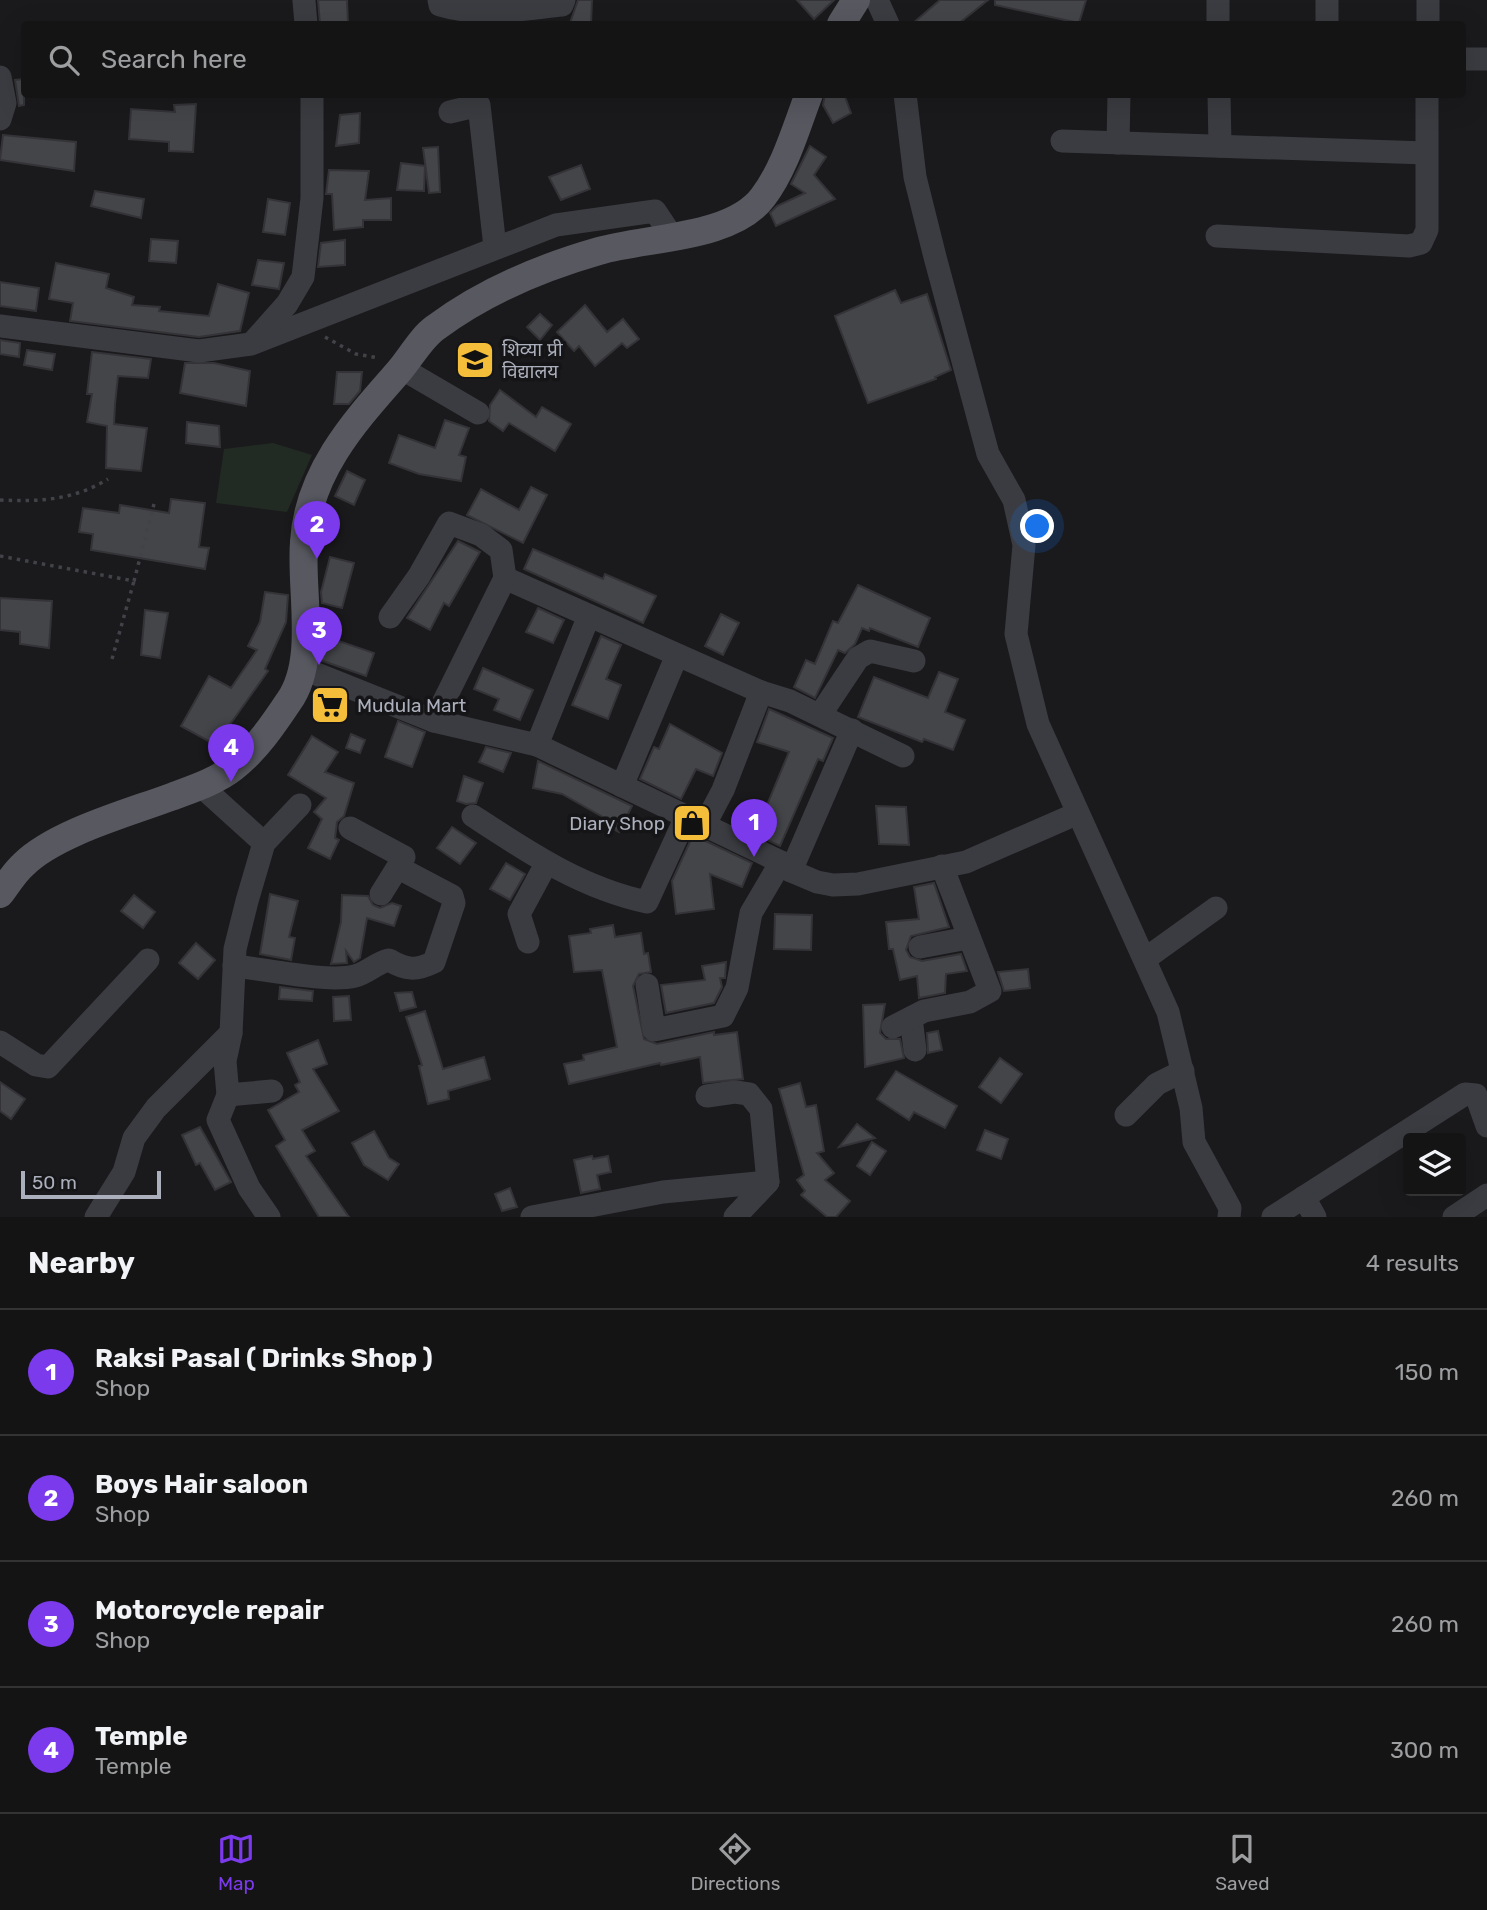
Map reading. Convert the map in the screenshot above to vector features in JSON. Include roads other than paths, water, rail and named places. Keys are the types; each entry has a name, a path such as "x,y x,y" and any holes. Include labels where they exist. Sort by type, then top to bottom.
{"main road":[{"path":"843,21 856,0"},
{"path":"0,894 12,864 83,830 201,786 233,768 259,743 292,697 304,669 303,543 308,506 332,453 372,400 432,330 476,302 525,278 600,251 671,235 700,233 737,217 762,199 788,151 808,98"}],"street":[{"path":"439,0 440,5 460,11 519,10 562,5 564,0"},
{"path":"877,0 887,21"},
{"path":"1218,0 1218,21"},
{"path":"1327,0 1327,21"},
{"path":"1427,0 1428,21"},
{"path":"304,1 306,21"},
{"path":"1466,59 1487,59"},
{"path":"0,77 5,103 0,119"},
{"path":"251,344 287,304 303,277 312,198 312,98"},
{"path":"905,98 915,177 935,257 988,454 1014,500 1024,545 1016,634 1038,724 1076,814 1168,1012 1183,1071 1194,1142 1230,1208 1229,1217"},
{"path":"1118,142 1119,98"},
{"path":"1219,98 1220,146"},
{"path":"1217,236 1409,246 1421,243 1427,230 1427,98"},
{"path":"450,113 480,105 495,247"},
{"path":"1062,141 1426,153"},
{"path":"0,326 199,351 251,344 556,225 655,211 671,235"},
{"path":"401,368 478,413"},
{"path":"390,617 419,576 449,523 481,535 501,550 505,579 435,721"},
{"path":"505,579 588,618 761,692 790,701 903,756"},
{"path":"537,745 588,618"},
{"path":"820,715 858,658 870,651 914,661"},
{"path":"622,786 677,655"},
{"path":"304,669 435,721 537,745 817,881 846,885 966,862 1076,814"},
{"path":"473,816 546,864 597,888 647,902 695,821 723,790 761,692"},
{"path":"647,985 654,1030 723,1016 737,988 751,913 786,866 852,730"},
{"path":"201,786 264,843"},
{"path":"269,1217 249,1188 218,1120 229,1095 225,1061 231,1033 234,966 247,901 264,843 300,805"},
{"path":"350,828 404,857 381,894"},
{"path":"528,942 519,914 546,864"},
{"path":"915,1049 902,1022 924,1011 970,1002 990,991 942,866"},
{"path":"234,966 316,975 355,976 377,963 389,960 406,970 421,968 434,962 454,903 452,896 399,869"},
{"path":"1145,959 1216,908"},
{"path":"920,947 968,938"},
{"path":"0,1042 36,1065 48,1067 148,960"},
{"path":"96,1217 124,1172 134,1139 156,1108 231,1033"},
{"path":"1126,1115 1157,1084 1183,1071"},
{"path":"229,1095 272,1091"},
{"path":"708,1096 735,1092 749,1094 761,1109 768,1182 735,1217"},
{"path":"1273,1217 1310,1207 1465,1094 1476,1096 1487,1126"},
{"path":"532,1217 663,1192 768,1182"},
{"path":"1454,1217 1487,1195"}],"place":[{"name":"शिव्या प्री विद्यालय","path":"475,360"},
{"name":"Boys Hair saloon","path":"317,559"},
{"name":"Motorcycle repair","path":"319,665"},
{"name":"Mudula Mart","path":"330,705"},
{"name":"Temple","path":"231,782"},
{"name":"Diary Shop","path":"692,823"},
{"name":"Raksi Pasal ( Drinks Shop )","path":"754,857"}]}
